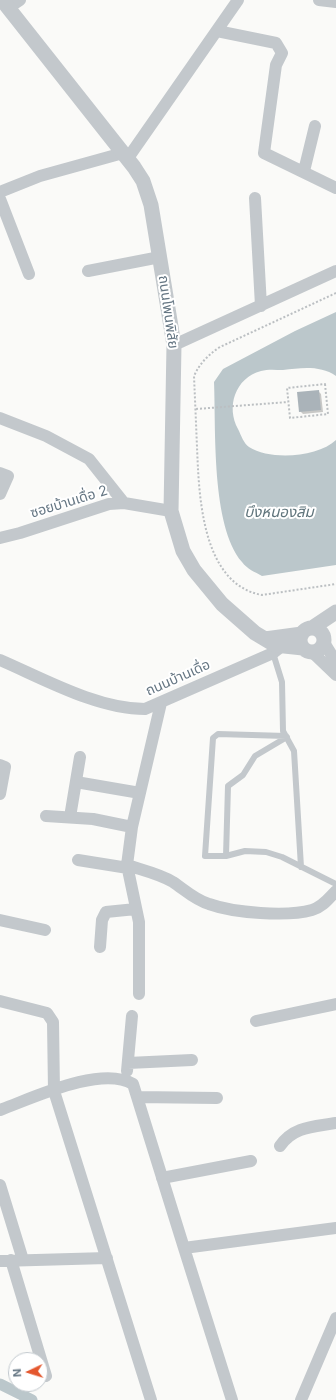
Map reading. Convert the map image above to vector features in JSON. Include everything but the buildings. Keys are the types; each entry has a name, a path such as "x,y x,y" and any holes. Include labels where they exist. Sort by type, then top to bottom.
{"street":[{"path":"0,192 40,176 126,156 238,0"},
{"path":"319,0 336,2"},
{"name":"ถนนโพนพิสัย","path":"10,3 126,156 143,181 152,206 174,345 171,511 183,551 194,570 222,604 278,650"},
{"path":"217,31 276,43 280,48 282,53 276,65 264,153 336,188"},
{"path":"304,172 315,126"},
{"path":"255,198 261,306"},
{"path":"0,199 29,274"},
{"path":"88,271 160,257"},
{"path":"174,345 336,271"},
{"path":"0,418 46,436 89,459 124,503"},
{"path":"0,473 8,476 0,494"},
{"name":"ซอยบ้านเดื่อ 2","path":"0,538 20,533 100,506 124,503 171,511"},
{"path":"310,639 336,612"},
{"path":"278,650 310,639 336,615"},
{"path":"265,639 310,639 336,662"},
{"path":"310,639 336,675"},
{"name":"ถนนบ้านเดื่อ","path":"0,660 70,690 114,706 129,709 145,709 278,650"},
{"path":"139,994 139,922 127,866 132,827 161,703"},
{"path":"71,810 80,757"},
{"path":"0,766 5,767 0,794"},
{"path":"76,782 140,793"},
{"path":"46,816 93,819 132,827"},
{"path":"78,860 127,866 172,882 196,899 211,905 242,910 286,914 313,910 323,905 336,891"},
{"path":"100,947 102,920 106,912 136,909"},
{"path":"0,920 45,930"},
{"path":"0,1001 47,1013 53,1022 54,1090 151,1400"},
{"path":"256,1021 336,1004"},
{"path":"126,1080 132,1016"},
{"path":"128,1064 192,1060"},
{"path":"0,1110 73,1083 99,1078 126,1080 133,1084 232,1400"},
{"path":"137,1097 217,1098"},
{"path":"280,1146 287,1137 299,1130 336,1123"},
{"path":"162,1178 251,1161"},
{"path":"0,1185 11,1260 39,1352"},
{"path":"184,1248 336,1228"},
{"path":"11,1260 107,1258"},
{"path":"301,1400 336,1318"}],"lane":[{"path":"278,650 282,682 282,725 286,737 294,752 300,867"},
{"path":"286,737 218,734 212,738 205,856 226,856 245,851 266,852 282,857 336,884"},
{"path":"226,856 228,786 243,775 255,756 286,737"}],"path":[{"path":"336,293 220,347 208,355 199,366 194,376 201,508 206,529 216,555 227,574 240,586 255,594 262,595 336,584"},
{"path":"325,384 328,414 290,418 289,402 287,388 325,384"},
{"path":"196,409 289,402"}],"water":[{"name":"บึงหนองสิม","path":"336,312 336,376 324,370 310,368 264,370 245,380 235,394 233,403 234,420 241,437 249,447 269,454 294,455 318,450 328,446 336,440 336,565 262,576 242,562 232,546 225,525 220,502 217,476 214,382 223,369 295,331"}],"waterway":[{"path":"0,1384 32,1400"}]}
